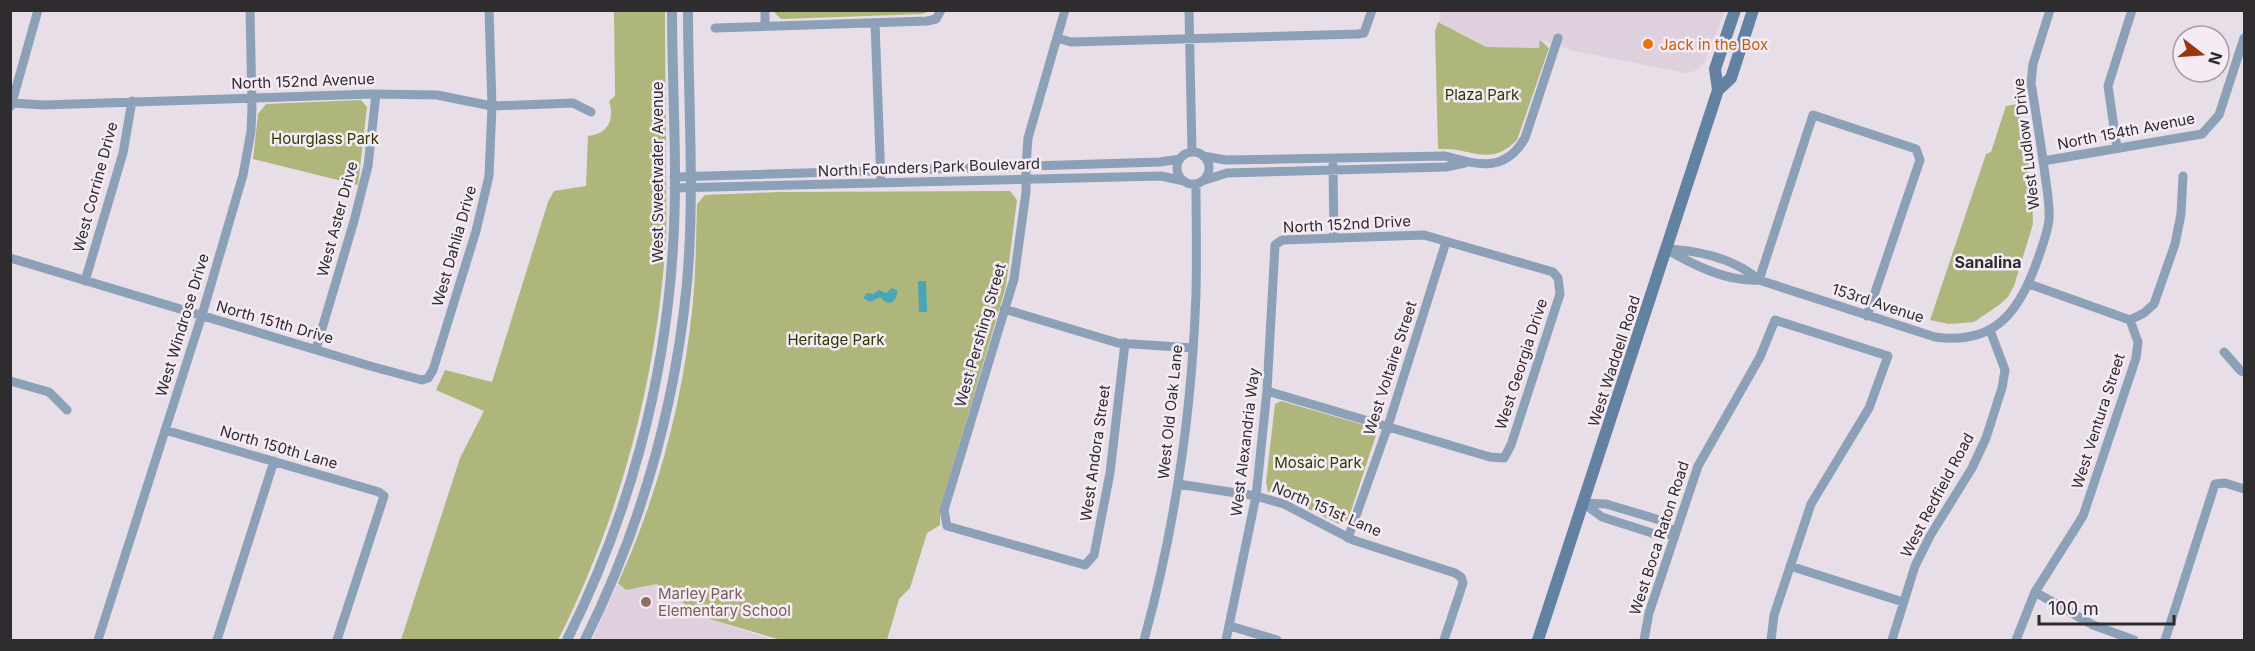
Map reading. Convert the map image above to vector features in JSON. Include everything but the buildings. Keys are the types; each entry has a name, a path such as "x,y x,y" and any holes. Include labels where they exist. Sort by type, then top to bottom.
{"main road":[{"name":"West Waddell Road","path":"1719,90 1715,69 1735,10"},
{"path":"1745,10 1746,30"},
{"name":"West Waddell Road","path":"1538,640 1719,90 1731,78 1753,10"}],"street":[{"path":"11,106 38,10"},
{"name":"West Windrose Drive","path":"98,640 202,315 243,175 251,131 253,98 250,10"},
{"name":"West Dahlia Drive","path":"428,378 433,370 477,231 489,176 492,106 489,10"},
{"name":"West Sweetwater Avenue","path":"567,640 616,528 640,451 667,311 673,246 672,10"},
{"name":"West Sweetwater Avenue","path":"585,640 603,604 631,534 657,453 675,370 687,282 690,182 688,10"},
{"path":"765,10 765,26"},
{"name":"West Pershing Street","path":"1065,10 1028,138 1026,192 1017,260 944,510 947,526 1085,565"},
{"path":"1189,10 1192,152"},
{"path":"1057,38 1071,42 1364,33 1372,10"},
{"name":"West Ludlow Drive","path":"1990,330 2013,311 2021,300 2029,284 2049,221 2031,72 2050,10"},
{"path":"2117,148 2108,86 2132,10"},
{"path":"715,28 927,21 938,14"},
{"path":"875,24 881,183"},
{"path":"1192,152 1226,160 1445,156 1467,162 1498,163 1519,148 1525,138 1558,38"},
{"name":"North 154th Avenue","path":"2043,161 2202,134 2219,115 2244,38"},
{"name":"North 152nd Avenue","path":"11,106 376,94 437,95 492,106 573,103 591,112"},
{"name":"West Aster Drive","path":"316,349 368,166 376,94"},
{"name":"West Corrine Drive","path":"85,281 123,153 132,101"},
{"path":"1758,280 1813,115 1917,149 1920,160 1867,316"},
{"path":"1192,152 1180,159 1178,168 1184,181 1199,182 1227,173 1446,167 1467,162"},
{"path":"1199,182 1209,169 1203,156"},
{"path":"1333,158 1334,238"},
{"name":"North Founders Park Boulevard","path":"690,182 881,170 1160,162 1180,159"},
{"name":"North Founders Park Boulevard","path":"674,182 881,183 1166,176 1184,181"},
{"path":"2029,284 2130,320 2144,314 2154,304 2175,244 2181,214 2183,176"},
{"name":"West Old Oak Lane","path":"1144,640 1172,523 1178,484 1193,348 1199,182"},
{"name":"North 152nd Drive","path":"1275,245 1282,240 1424,235 1553,272 1558,278"},
{"name":"West Voltaire Street","path":"1348,538 1388,426 1446,242"},
{"name":"West Alexandria Way","path":"1226,640 1256,496 1268,391 1275,245"},
{"name":"153rd Avenue","path":"1666,249 1694,251 1746,268 1758,280 1945,339 1969,337 1990,330"},
{"name":"North 151th Drive","path":"10,258 422,380 428,378"},
{"name":"West Georgia Drive","path":"1388,426 1491,457 1504,458 1511,445 1560,294 1558,278"},
{"path":"1004,309 1118,343 1193,348"},
{"name":"West Boca Raton Road","path":"1644,640 1649,613 1698,466 1760,357 1775,320 1888,356 1869,408 1811,504 1790,566"},
{"name":"West Ventura Street","path":"2016,640 2035,592 2083,516 2136,358 2138,342 2130,320"},
{"name":"West Redfield Road","path":"1892,640 1915,566 1930,536 1972,468 1986,438 2002,388 2005,369 1990,330"},
{"name":"West Andora Street","path":"1085,565 1094,555 1110,473 1125,343"},
{"path":"2224,352 2244,372"},
{"path":"10,381 49,392 67,410"},
{"path":"1268,391 1388,426"},
{"name":"North 150th Lane","path":"165,430 379,492 384,496 337,640"},
{"path":"216,640 274,461"},
{"path":"2165,640 2215,484 2225,483 2244,489"},
{"name":"North 151st Lane","path":"1178,484 1256,496 1284,504 1348,538 1453,572 1461,577 1464,583 1444,640"},
{"path":"1583,503 1602,518 1658,536 1675,534"},
{"path":"1583,503 1606,504 1663,521 1675,534"},
{"path":"1771,640 1774,615 1790,566 1903,602"},
{"path":"2035,592 2093,625 2134,640"},
{"path":"1230,626 1277,640"}],"shaded area":[{"path":"1442,10 1725,11 1704,64 1695,71 1685,73 1574,51 1540,40 1540,48 1486,47 1438,22"},
{"name":"Marley Park Elementary School","path":"618,583 626,590 658,584 703,617 773,640 592,640"}],"green space":[{"path":"614,11 665,11 666,238 661,290 644,394 617,495 600,544 558,640 401,640 460,458 484,411 436,390 445,370 492,382 548,202 554,191 586,186 588,136 601,132 608,125 611,114 609,101 615,96"},
{"path":"773,11 931,11 922,14 781,19"},
{"name":"Plaza Park","path":"1438,22 1486,47 1539,48 1540,40 1549,48 1517,140 1498,153 1485,155 1438,149 1435,32"},
{"name":"Hourglass Park","path":"361,100 367,107 358,185 253,159 258,114 266,104"},
{"path":"2018,104 2027,153 2033,224 2014,286 2008,297 1974,322 1949,324 1930,320 1986,154 1991,152 2006,106"},
{"name":"Heritage Park","path":"1010,191 1017,200 1006,286 940,509 940,525 927,533 910,588 899,599 887,640 781,640 703,617 657,584 626,590 618,583 657,481 676,410 693,301 697,204 705,195 778,192"},
{"name":"Mosaic Park","path":"1281,401 1371,427 1376,435 1348,520 1339,524 1282,496 1268,492 1266,482 1275,404"}],"water":[{"path":"918,281 926,281 927,312 919,312"},
{"path":"892,288 897,292 891,303 880,297 870,302 863,298 867,293 874,294 879,290 886,293"}],"place":[{"name":"Jack in the Box","path":"1648,44"},
{"name":"Marley Park Elementary School","path":"646,602"}],"district":[{"name":"Sanalina","path":"1988,262"}]}
